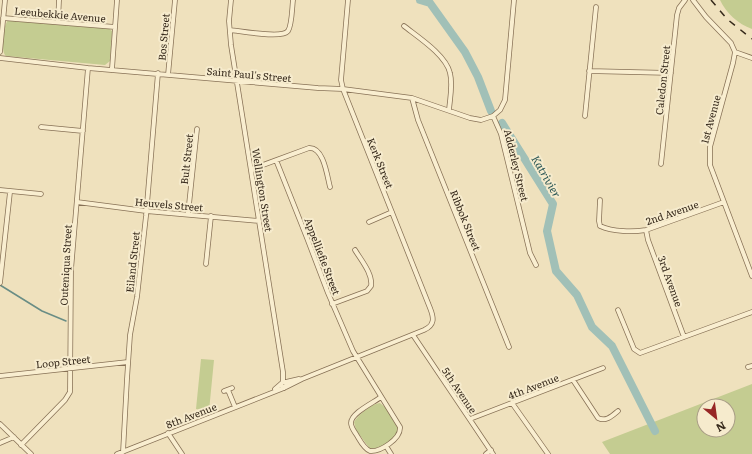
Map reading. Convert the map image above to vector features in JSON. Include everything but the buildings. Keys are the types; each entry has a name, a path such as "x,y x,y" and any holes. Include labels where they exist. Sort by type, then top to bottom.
{"street":[{"path":"0,52 4,0"},
{"path":"58,22 59,0"},
{"path":"112,69 117,0"},
{"name":"Bos Street","path":"168,75 175,0"},
{"name":"Wellington Street","path":"231,0 230,30 284,385"},
{"path":"230,30 273,35 285,33 290,25 293,0"},
{"name":"Kerk Street","path":"348,0 341,80 343,89 430,308 433,318 431,326"},
{"path":"493,116 503,105 506,96 514,0"},
{"name":"Caledon Street","path":"661,164 677,15 684,0"},
{"path":"693,0 703,14 731,43 735,52 752,58"},
{"path":"585,116 596,7"},
{"name":"Leeubekkie Avenue","path":"3,18 115,27"},
{"path":"404,26 438,55 448,67 451,78 449,110"},
{"name":"1st Avenue","path":"735,52 710,153 710,165 752,276"},
{"name":"Saint Paul's Street","path":"0,58 88,68 343,89 412,98 476,119 486,119 493,116"},
{"name":"Outeniqua Street","path":"21,445 65,400 70,388 71,270 88,68"},
{"path":"589,71 671,73"},
{"name":"Eiland Street","path":"123,452 130,335 137,297 158,73"},
{"name":"Ribbok Street","path":"412,98 414,111 420,128 509,347"},
{"name":"Adderley Street","path":"493,116 501,134 530,253 536,265"},
{"path":"41,127 83,131"},
{"name":"Bult Street","path":"188,214 197,129"},
{"path":"252,169 309,148 313,148 322,158 330,187"},
{"name":"Appelliefie Street","path":"276,160 332,304 356,357 381,397"},
{"path":"0,190 40,194"},
{"path":"0,283 10,192"},
{"name":"2nd Avenue","path":"600,200 600,226 621,230 646,230 724,202"},
{"name":"Heuvels Street","path":"77,202 146,211 259,221"},
{"path":"369,222 392,212"},
{"path":"206,264 211,216"},
{"name":"3rd Avenue","path":"646,230 653,255 684,337"},
{"path":"332,304 367,291 371,286 371,280 355,250"},
{"path":"618,310 634,349 643,353 752,312"},
{"name":"8th Avenue","path":"117,454 431,326"},
{"name":"5th Avenue","path":"413,334 492,452"},
{"name":"Loop Street","path":"0,376 128,362"},
{"name":"4th Avenue","path":"470,420 603,368"},
{"path":"573,380 598,418 609,418 618,410"},
{"path":"228,390 235,407"},
{"path":"381,397 397,421 401,430 397,437 386,446 375,451 368,450 351,425 352,418 355,414 381,397"},
{"path":"512,403 548,454"},
{"path":"0,424 31,454"},
{"path":"168,433 182,454"},
{"path":"0,443 14,437"},
{"path":"386,446 391,454"},
{"path":"486,454 492,452"}],"green space":[{"path":"720,0 752,0 752,29 733,18"},
{"path":"8,20 108,28 112,31 110,61 105,65 6,56 3,49 3,38"},
{"path":"201,359 214,360 209,411 196,409"},
{"path":"752,384 752,454 610,454 602,442 696,406 696,438 736,438 736,398 716,398"},
{"path":"380,403 386,408 399,430 397,434 387,443 374,449 370,449 356,430 354,422 366,410 373,405"}],"waterway":[{"name":"Katrivier","path":"420,0 430,3 465,52 478,77 491,111"},
{"name":"Katrivier","path":"502,123 553,204 547,231 556,271 577,295 592,327 612,346 655,431"},
{"path":"0,285 42,311 66,321"}],"railway":[{"path":"711,0 727,19 752,39"}]}
